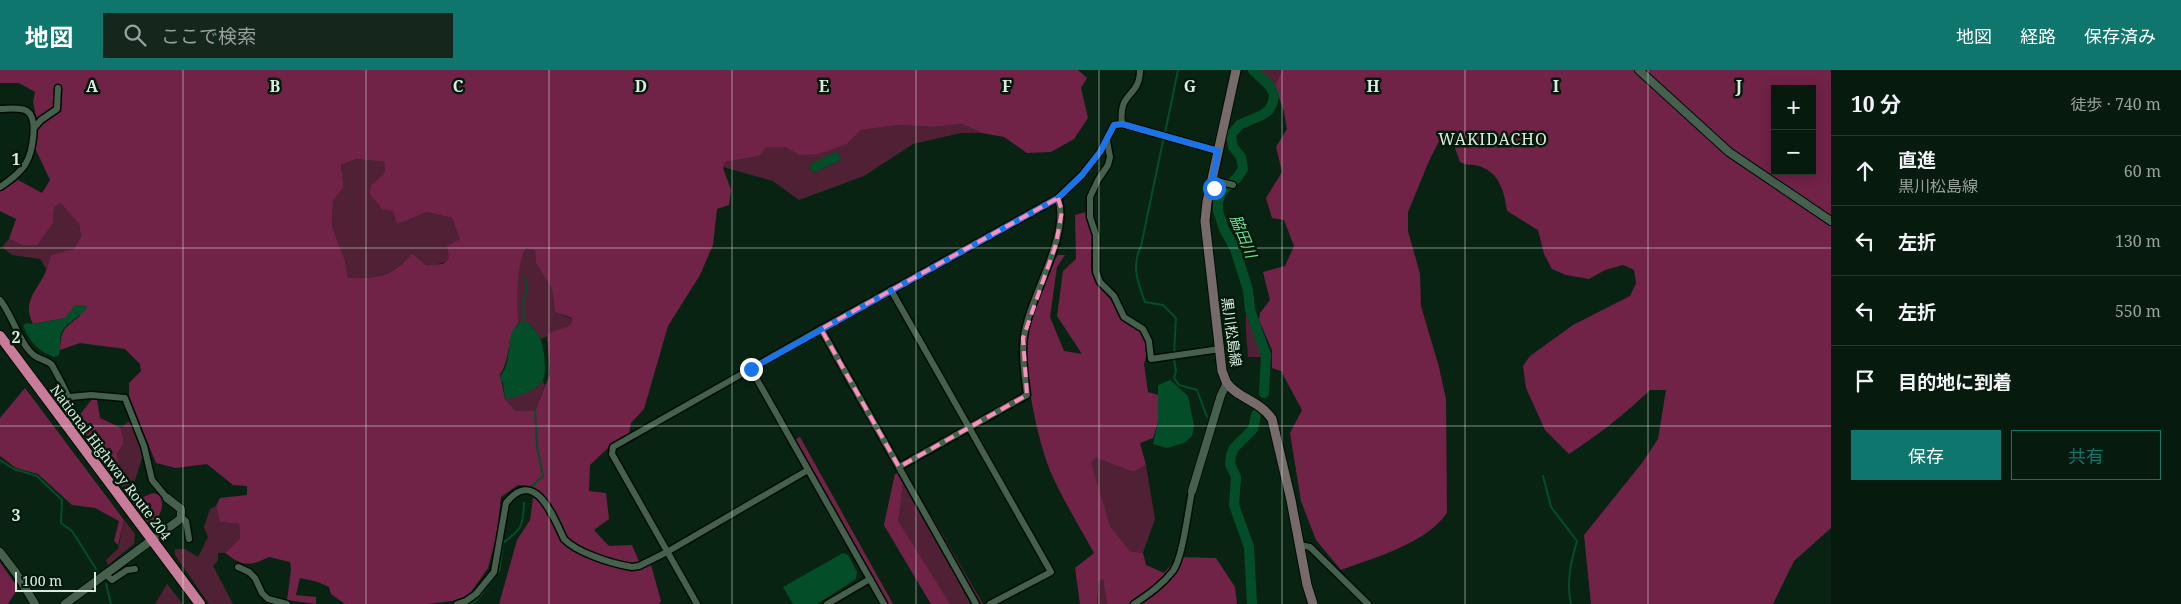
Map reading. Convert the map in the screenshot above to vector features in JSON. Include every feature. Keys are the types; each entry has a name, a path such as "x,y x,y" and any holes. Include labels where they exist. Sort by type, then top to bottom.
{"highway":[{"name":"National Highway Route 204","path":"0,336 200,604"}],"main road":[{"name":"黒川松島線","path":"1236,70 1205,221 1222,372 1227,383 1235,391 1265,409 1272,419 1281,453 1307,585 1313,604"}],"street":[{"path":"1122,124 1122,104 1138,84 1140,70"},
{"path":"1638,70 1728,152 1831,221"},
{"path":"34,128 41,120 57,109 58,88"},
{"path":"0,109 21,109 28,112 33,118 34,128 31,151 26,164 0,187"},
{"path":"697,604 612,454 613,448 820,329 1058,198 1082,175 1107,141 1114,125 1122,124 1218,151"},
{"path":"1107,141 1110,157 1108,165 1090,197 1090,217 1096,235 1096,272 1100,282 1114,296 1124,317 1143,329 1149,341 1151,359 1220,350"},
{"path":"1210,191 1217,184 1225,182 1233,186"},
{"path":"899,467 970,429 1027,395 1023,338 1033,300 1056,244 1062,210 1058,198"},
{"path":"891,290 1051,572 990,604"},
{"path":"0,300 9,311 22,339 35,356 47,360 52,365 67,395 70,397 71,422 68,428"},
{"path":"820,329 976,604"},
{"path":"751,369 884,604"},
{"path":"1134,604 1159,587 1174,570 1179,559 1192,491 1221,395 1227,383"},
{"path":"70,397 91,395 125,398 144,446 152,480 167,498 181,508 190,539"},
{"path":"457,604 476,594 494,572 506,503 512,495 520,492 538,494 545,500 564,538 580,551 632,567 667,552 808,470"},
{"path":"65,604 182,516"},
{"path":"1300,545 1310,547 1368,604"},
{"path":"0,552 16,572 35,604"},
{"path":"238,566 255,578 262,594 287,604"},
{"path":"105,574 112,580 127,570 135,569"},
{"path":"827,604 870,579"}],"highlighted area":[{"path":"1058,198 1062,211 1056,244 1023,338 1027,395 899,467 821,329"}],"shaded area":[{"path":"0,70 1078,70 1087,78 1081,88 1088,118 1074,139 1051,152 1027,153 1004,137 982,133 962,124 934,127 899,125 861,130 847,144 818,154 799,155 785,147 767,147 759,156 725,162 723,168 731,190 729,205 717,209 713,245 700,275 668,326 644,409 631,423 628,438 608,448 590,465 589,491 606,493 609,519 594,530 609,546 632,545 641,566 651,565 661,601 659,604 499,604 517,540 530,520 534,491 529,486 518,485 501,497 497,534 488,568 471,592 460,600 428,604 345,604 331,594 329,587 318,582 300,578 296,595 316,597 316,604 287,600 291,570 290,562 269,557 246,564 236,561 225,553 240,538 239,524 220,522 216,506 220,498 247,495 247,486 233,485 207,464 176,468 156,463 129,397 129,383 141,371 140,364 125,349 80,343 60,350 64,330 80,316 71,312 65,318 33,324 29,309 30,302 43,278 51,255 73,249 81,237 79,224 61,203 54,207 53,223 37,245 25,246 9,239 16,219 0,211 0,191 18,180 42,193 50,180 35,148 38,125 33,102 35,92 19,83 0,83","holes":["356,159 385,162 385,173 371,185 370,194 382,209 393,211 397,224 426,212 452,218 460,239 447,246 449,258 443,264 426,265 412,253 391,272 384,275 368,278 348,278 345,260 332,227 333,200 344,187 341,165","526,248 535,251 536,263 552,289 555,312 572,318 571,325 547,334 550,374 535,411 516,411 505,399 500,374 506,362 514,329 518,323 520,265"]},
{"path":"1257,70 1282,70 1275,85"},
{"path":"1282,70 1831,70 1831,528 1794,561 1773,604 1591,604 1584,535 1642,463 1658,439 1666,390 1650,390 1611,424 1569,454 1545,430 1526,388 1523,366 1530,356 1573,325 1630,296 1636,283 1634,270 1623,265 1605,270 1589,279 1566,275 1552,269 1544,254 1538,230 1507,211 1500,184 1492,173 1479,166 1460,162 1452,140 1444,137 1438,143 1429,161 1408,212 1408,231 1420,274 1421,306 1439,367 1446,399 1447,513 1438,524 1413,541 1341,570 1316,540 1301,501 1290,433 1302,410 1281,371 1272,368 1272,350 1259,320 1260,313 1270,300 1263,272 1285,266 1294,246 1284,220 1272,218 1266,198 1282,172 1276,147 1287,129 1284,112 1275,85"},
{"path":"962,124 982,133 961,133 913,144 864,176 799,200 773,181 723,167 725,162 759,156 767,147 785,147 799,155 847,144 861,130 899,125 934,127","holes":["837,152 841,160 813,173 809,165"]},
{"path":"837,151 841,160 813,173 809,165"},
{"path":"356,159 385,162 385,173 371,185 426,212 452,218 460,239 448,260 426,265 412,253 397,267 383,275 368,278 348,278 345,260 332,227 333,199 344,187 341,165"},
{"path":"62,202 79,224 81,237 73,249 51,255 47,270 40,259 12,255 2,247 9,239 25,246 53,223 54,207"},
{"path":"1086,212 1092,235 1091,268 1097,283 1111,297 1119,316 1143,333 1148,350 1144,364 1148,392 1158,395 1158,422 1153,438 1140,443 1146,465 1133,472 1096,458 1091,463 1110,526 1130,551 1143,553 1146,565 1164,573 1178,557 1216,558 1235,587 1237,604 1107,604 1103,579 1099,581 1097,604 1080,604 1075,568 1094,553 1062,495 1047,462 1033,409 1028,372 1027,341 1028,329 1042,285 1058,255 1065,255 1057,267 1050,317 1064,351 1082,354 1057,316 1063,271 1076,259 1075,215"},
{"path":"526,248 535,251 536,263 552,289 555,312 572,319 571,325 541,339 535,329 529,324 518,323 518,275 522,256"},
{"path":"75,305 86,305 87,308 63,330 60,337 59,355 54,357 43,352 35,345 23,326 26,323 33,324 65,318"},
{"path":"1248,309 1263,357 1248,357 1246,325"},
{"path":"524,321 539,335 543,347 544,376 540,384 532,390 505,399 503,383 500,377 507,362 511,335 518,324"},
{"path":"543,380 545,386 535,411 516,411 505,399 537,387"},
{"path":"1170,380 1188,396 1194,426 1192,436 1184,443 1167,448 1153,444 1158,422 1158,385"},
{"path":"25,388 124,520 118,545 114,541 119,521 95,508 72,505 38,474 16,468 0,456 0,418"},
{"path":"93,398 97,400 100,418 121,428 124,443 117,454 119,465 115,470 110,469 74,422"},
{"path":"131,419 143,455 130,496 114,476 119,465 117,454 124,443 121,428"},
{"path":"800,437 893,604 888,604 795,440"},
{"path":"1096,458 1133,472 1146,465 1155,519 1143,553 1130,551 1110,526 1090,463"},
{"path":"906,472 983,604 931,604 884,525 895,474"},
{"path":"900,473 903,482 898,521 950,604 931,604 884,525 895,474"},
{"path":"153,493 160,495 161,510 153,522 147,522 133,501"},
{"path":"216,506 220,522 239,524 240,538 225,553 218,553 218,560 213,566 233,604 209,604 175,555 175,549 185,549 198,557 208,537 204,527 210,509"},
{"path":"124,520 135,534 134,544 108,565 106,560 118,549"},
{"path":"843,553 848,555 857,572 856,579 817,604 793,604 783,587"},
{"path":"0,562 18,588 8,604 0,604"},
{"path":"1103,579 1107,604 1097,604 1099,581"},
{"path":"167,584 183,604 155,604"}],"waterway":[{"path":"1165,133 1178,70"},
{"name":"脇田川","path":"1253,70 1270,86 1274,94 1273,102 1269,110 1239,125 1231,135 1233,147 1241,157 1243,169 1237,178 1221,192 1218,211 1224,229 1235,249 1248,290 1250,310 1266,355 1264,393"},
{"path":"1163,141 1136,267 1138,281 1145,302 1163,305 1176,318 1174,354"},
{"path":"524,321 523,302 527,290 525,277"},
{"path":"1174,359 1176,371 1174,378 1179,385 1197,390 1207,417"},
{"path":"531,487 543,476 537,446 535,409"},
{"name":"脇田川","path":"1252,604 1249,547 1234,505 1236,477 1230,464 1234,448 1253,429 1256,415"},
{"path":"0,460 14,469 37,476 62,500 61,523 72,531 96,569"},
{"path":"1543,476 1551,507 1577,541 1570,572 1571,604"},
{"path":"471,604 477,600 499,571 503,543 518,530 522,522 524,503"},
{"path":"106,584 111,604"}],"district":[{"name":"WAKIDACHO","path":"1493,139"}],"route":[{"path":"751,369 1058,198 1082,175 1100,152 1114,125 1122,124 1218,151 1210,191 1214,188"}]}
